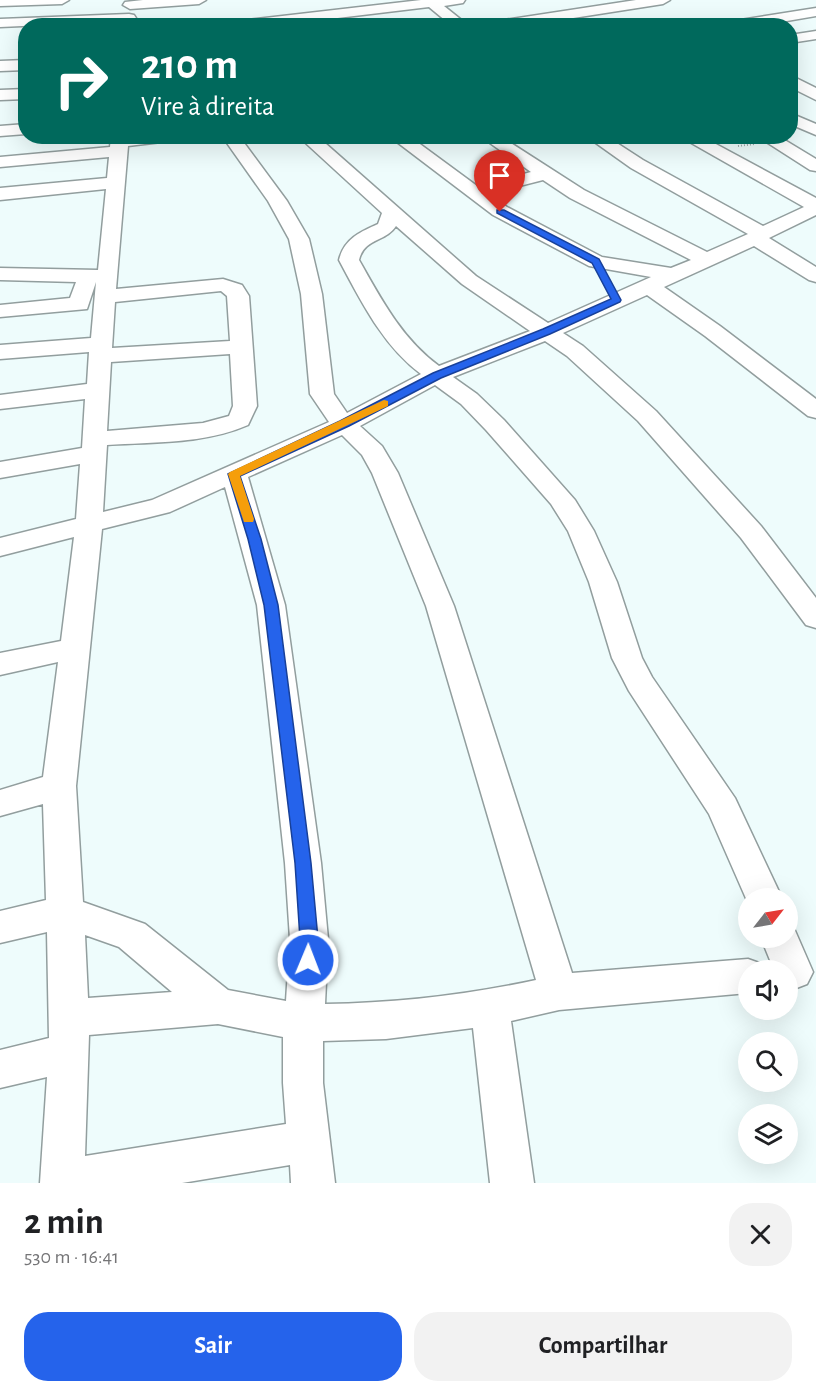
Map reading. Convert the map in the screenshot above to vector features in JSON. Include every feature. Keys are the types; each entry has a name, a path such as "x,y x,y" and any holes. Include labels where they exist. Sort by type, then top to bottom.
{"street":[{"path":"0,2 62,0"},
{"path":"59,18 130,12 199,0"},
{"path":"320,0 332,18"},
{"path":"344,18 431,2 458,0"},
{"path":"579,0 602,18"},
{"path":"545,18 663,0"},
{"path":"431,2 452,18"},
{"path":"778,18 816,12"},
{"path":"0,23 18,21"},
{"path":"798,38 816,35"},
{"path":"798,39 816,46"},
{"path":"0,66 18,65"},
{"path":"798,84 816,95"},
{"path":"0,95 18,94"},
{"path":"798,122 816,130"},
{"path":"0,131 18,130"},
{"path":"0,162 114,144"},
{"path":"120,144 117,183 100,283 101,350 89,526 59,786 69,1036 62,1182 309,1142"},
{"path":"236,144 290,220 300,240 306,261 322,394 332,412 373,451 385,473 440,606 559,992"},
{"path":"315,144 469,280 547,332 599,371 647,416 752,532 816,618"},
{"path":"408,144 517,221 596,261 673,275"},
{"path":"500,144 577,194 705,259"},
{"path":"606,144 759,236 816,276"},
{"path":"702,144 816,207"},
{"path":"779,144 816,166"},
{"path":"474,192 543,174"},
{"path":"0,194 117,183"},
{"path":"0,547 161,506 345,424 437,375 547,332 759,236 816,207"},
{"path":"393,212 386,227 363,238 351,251 350,260 394,334 412,357 469,399 562,500 581,531 603,582 627,658 640,683 723,808 759,888"},
{"path":"596,261 616,300"},
{"path":"0,274 100,283 232,288 238,296 240,347 246,392 244,412 239,420 223,427 94,447 0,470"},
{"path":"31,350 6,335 0,316 79,304 100,283"},
{"path":"648,286 690,313 816,411"},
{"path":"0,352 240,347"},
{"path":"0,402 98,390"},
{"path":"234,474 271,605 303,863 309,939 303,1083 313,1183"},
{"path":"0,664 76,648"},
{"path":"0,803 59,786"},
{"path":"0,927 64,912 132,935 218,1005"},
{"path":"786,948 799,971"},
{"path":"0,1069 69,1036 218,1005 305,1023 386,1021 490,1008 559,992 738,977"},
{"path":"490,1008 512,1183"}],"slow traffic":[{"path":"248,519 234,474 345,424 384,403"}],"route":[{"path":"308,960 309,939 303,863 271,605 234,474 345,424 437,375 547,332 616,300 596,261 500,212"}]}
